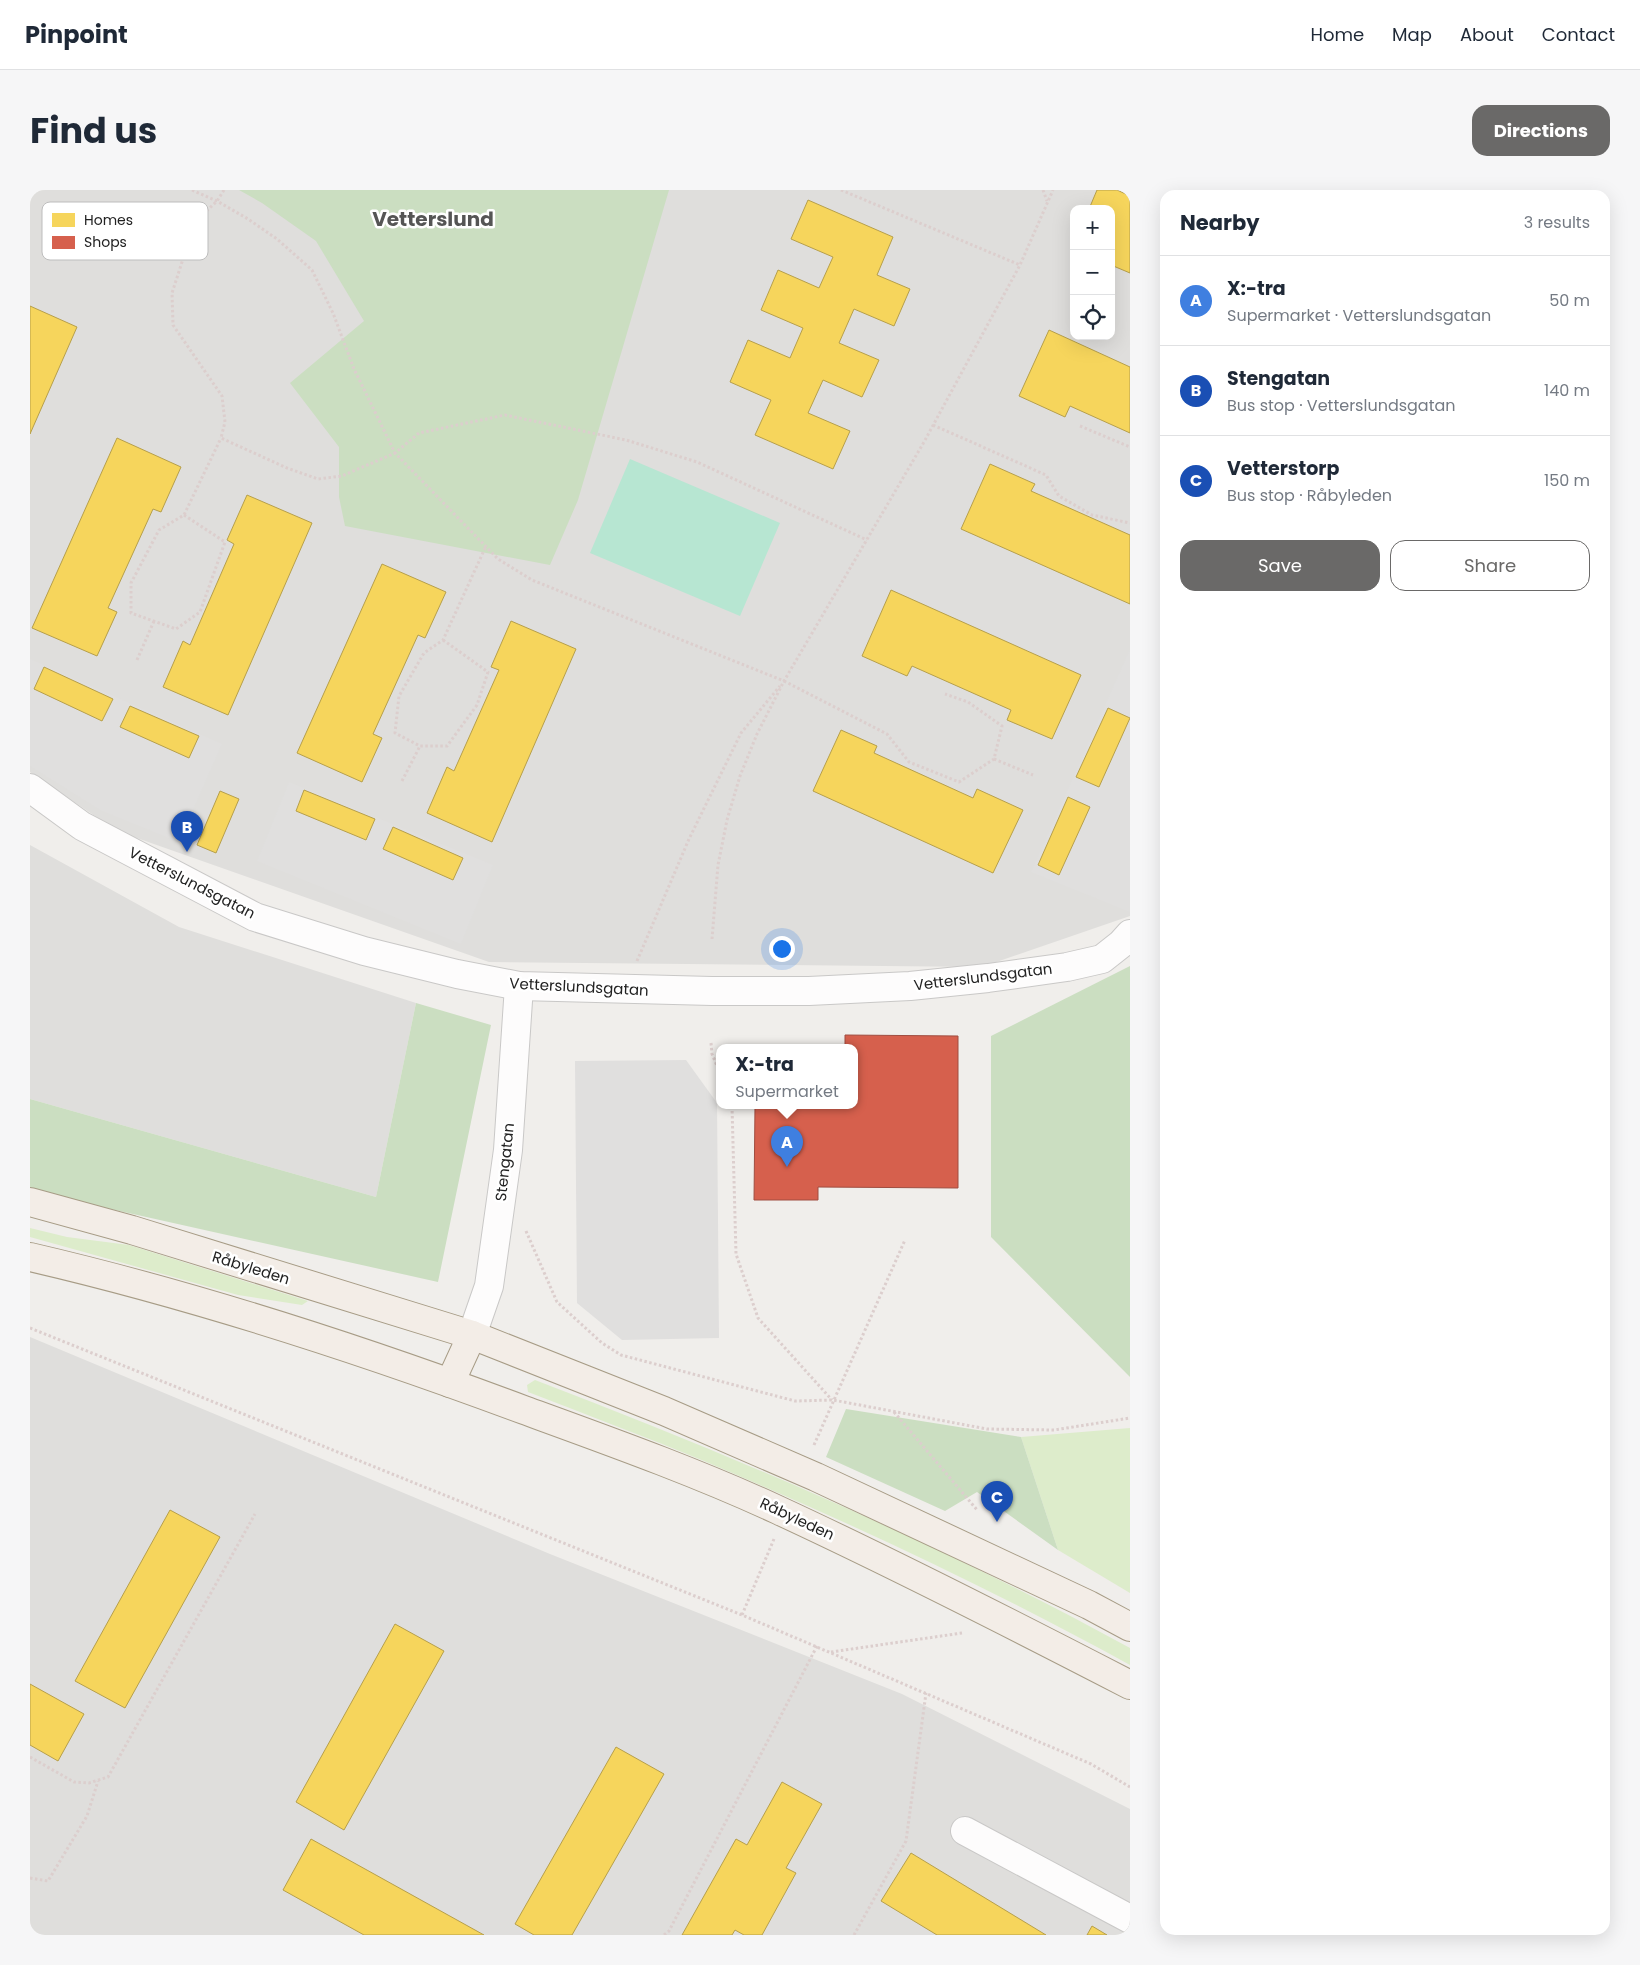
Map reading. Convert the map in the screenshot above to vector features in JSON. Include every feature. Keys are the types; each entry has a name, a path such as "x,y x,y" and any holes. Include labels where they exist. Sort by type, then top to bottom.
{"main road":[{"name":"Råbyleden","path":"30,1202 132,1230 472,1335 664,1411 816,1477 1089,1604 1130,1627"},
{"name":"Råbyleden","path":"30,1257 98,1272 255,1318 450,1383 639,1452 776,1509 921,1578 1130,1685"},
{"path":"450,1383 472,1335"}],"street":[{"name":"Vetterslundsgatan","path":"30,788 82,826 256,917 364,951 458,974 519,986 627,990 809,991 910,986 1067,967 1102,959 1130,934"},
{"name":"Stengatan","path":"472,1335 489,1286 508,1150 519,986"},
{"path":"965,1831 1130,1919"}],"path":[{"path":"192,190 217,201 277,239 312,270 333,313 354,369 394,453 498,559 532,580 784,681 887,734 909,762 959,782 994,759 1002,726 968,702 945,694"},
{"path":"208,210 217,201 224,190"},
{"path":"842,190 1020,265"},
{"path":"1044,190 1047,202"},
{"path":"712,939 718,865 727,820 740,776 757,734 784,681 933,425 1020,265 1053,190"},
{"path":"183,260 172,293 174,325 222,396 225,422 221,438 184,515 158,530 131,583 131,613 176,629 200,612 225,542 184,515"},
{"path":"221,438 318,480 342,476 394,453 419,433 506,415 626,440 697,462 866,540"},
{"path":"933,425 1046,475 1058,496 1092,515 1130,523"},
{"path":"1080,426 1130,447"},
{"path":"443,640 488,672 476,705 447,746 420,746 394,733 399,696 424,652 443,640 486,546"},
{"path":"137,660 154,621"},
{"path":"627,990 637,960 716,781 742,733 784,681"},
{"path":"402,780 420,746"},
{"path":"994,759 1033,775"},
{"path":"711,1043 712,1054 716,1064"},
{"path":"732,1109 736,1254 758,1318 833,1400"},
{"path":"498,1220 522,1222 557,1302 602,1343 620,1355 795,1402 833,1400 986,1429 1054,1430 1130,1418"},
{"path":"812,1448 904,1240"},
{"path":"30,1328 817,1646 1091,1764 1130,1787"},
{"path":"893,1411 978,1511"},
{"path":"30,1757 74,1782 89,1783 108,1777 256,1514"},
{"path":"742,1615 775,1536"},
{"path":"830,1652 962,1633"},
{"path":"664,1935 669,1930 817,1646"},
{"path":"854,1935 906,1841 926,1693"},
{"path":"30,1878 48,1881 87,1816 98,1780"}],"shaded area":[{"path":"30,190 1130,190 1130,916 982,967 489,962 117,831 30,772"},
{"path":"1130,649 1130,912 1031,872"},
{"path":"30,659 222,744 179,842 100,810 30,766"},
{"path":"289,782 493,865 461,944 257,861"},
{"path":"30,845 179,927 416,1003 376,1197 30,1099"},
{"path":"686,1060 716,1102 719,1338 622,1340 577,1303 575,1061"},
{"path":"30,1337 550,1554 902,1694 1130,1809 1130,1935 30,1935"}],"green space":[{"path":"239,190 669,190 578,500 550,565 345,526 339,497 339,447 290,383 364,321 316,241 262,203"},
{"path":"630,459 780,523 740,616 590,553"},
{"path":"1130,966 1130,1377 991,1237 991,1036"},
{"path":"416,1003 491,1025 438,1282 30,1191 30,1099 376,1197"},
{"path":"30,1228 67,1237 129,1245 308,1301 302,1305 238,1295 30,1237"},
{"path":"535,1380 762,1471 985,1573 1130,1648 1130,1665 973,1583 866,1532 704,1461 528,1392 527,1385"},
{"path":"846,1409 1021,1437 1058,1550 977,1492 945,1511 826,1457"},
{"path":"1130,1428 1130,1593 1058,1550 1021,1437"}],"building: Homes":[{"path":"1097,190 1117,190 1130,196 1130,273 1115,267 1115,205 1091,205"},
{"path":"808,200 893,237 877,275 910,289 894,326 854,309 839,343 879,360 862,397 823,380 808,413 850,431 833,469 755,435 771,400 730,382 748,340 790,358 803,328 761,310 778,270 819,288 833,257 791,239"},
{"path":"30,306 77,327 30,434"},
{"path":"1049,330 1130,367 1130,433 1070,406 1065,417 1019,396"},
{"path":"117,438 181,467 161,512 153,509 108,608 117,612 97,656 32,628"},
{"path":"990,464 1035,484 1031,491 1130,535 1130,604 961,529"},
{"path":"247,495 312,523 228,715 163,687 183,641 190,645 234,544 227,540"},
{"path":"382,564 446,592 425,638 418,635 373,734 382,738 362,782 297,753"},
{"path":"891,590 1081,675 1052,739 1007,720 1011,710 912,666 907,676 862,656"},
{"path":"511,621 576,649 492,842 427,813 447,767 454,771 499,670 491,667"},
{"path":"44,667 113,699 102,721 34,689"},
{"path":"130,706 199,736 189,758 120,727"},
{"path":"1108,708 1130,718 1099,787 1076,777"},
{"path":"841,730 877,746 874,753 973,798 977,789 1023,810 993,873 813,791"},
{"path":"304,790 375,819 366,840 296,811"},
{"path":"220,791 239,799 216,853 197,845"},
{"path":"1068,797 1090,807 1059,875 1038,865"},
{"path":"393,827 463,858 453,880 383,849"},
{"path":"170,1510 220,1537 125,1708 75,1681"},
{"path":"395,1624 444,1651 344,1830 296,1802"},
{"path":"30,1684 84,1714 58,1761 30,1745"},
{"path":"616,1747 664,1774 572,1935 534,1935 515,1924"},
{"path":"782,1782 822,1804 786,1868 796,1873 762,1935 744,1935 735,1930 732,1935 682,1935 736,1839 747,1845"},
{"path":"311,1839 484,1935 364,1935 283,1890"},
{"path":"911,1853 1046,1935 937,1935 881,1901"},
{"path":"1092,1926 1107,1935 1087,1935"}],"building: Shops":[{"path":"845,1035 958,1036 958,1188 818,1187 818,1200 754,1200 755,1109 858,1109 858,1044 845,1044"}],"place":[{"name":"Stengatan","path":"187,852"},
{"name":"X:-tra","path":"787,1167"},
{"name":"Vetterstorp","path":"997,1522"}],"district":[{"name":"Vetterslund","path":"433,219"}]}
